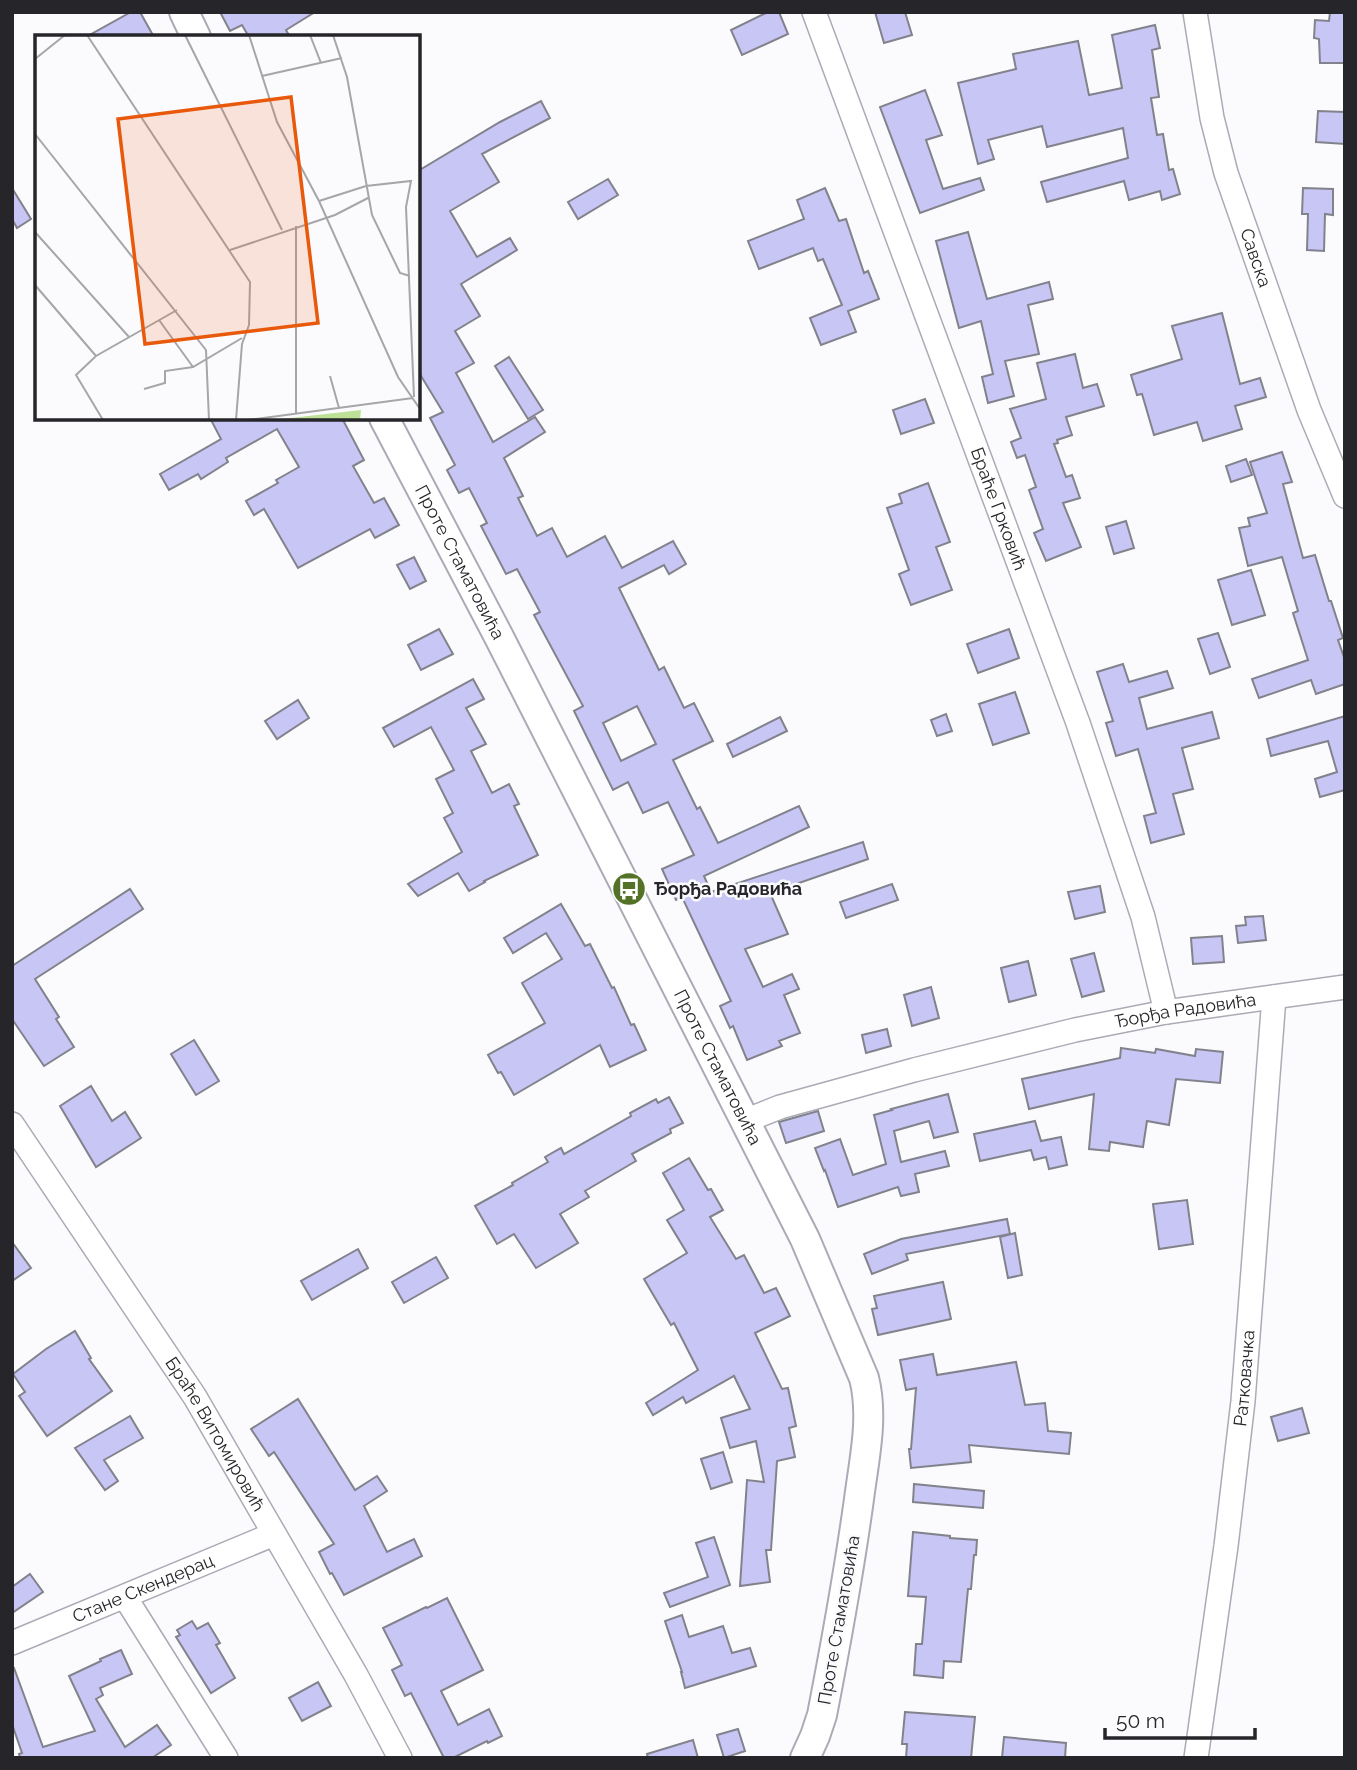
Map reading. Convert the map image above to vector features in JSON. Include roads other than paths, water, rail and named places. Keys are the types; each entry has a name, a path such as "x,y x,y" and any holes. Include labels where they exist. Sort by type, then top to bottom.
{"street":[{"path":"184,12 195,35"},
{"name":"Браће Грковић","path":"814,12 1078,723 1143,917 1166,1012"},
{"name":"Савска","path":"1195,12 1217,146 1309,410 1345,496"},
{"name":"Проте Стаматовића","path":"385,420 499,637 805,1239 863,1378 867,1393 866,1447 839,1627 822,1715 816,1736 805,1758"},
{"name":"Ђорђа Радовића","path":"745,1121 780,1107 1074,1030 1166,1012 1345,987"},
{"name":"Ратковачка","path":"1196,1758 1243,1401 1274,997"},
{"name":"Браће Витомировић","path":"12,1124 195,1396 356,1675 400,1758"},
{"name":"Стане Скендерац","path":"12,1643 274,1534"},
{"path":"124,1597 226,1758"}],"place":[{"name":"Ђорђа Радовића","path":"629,889"}]}
